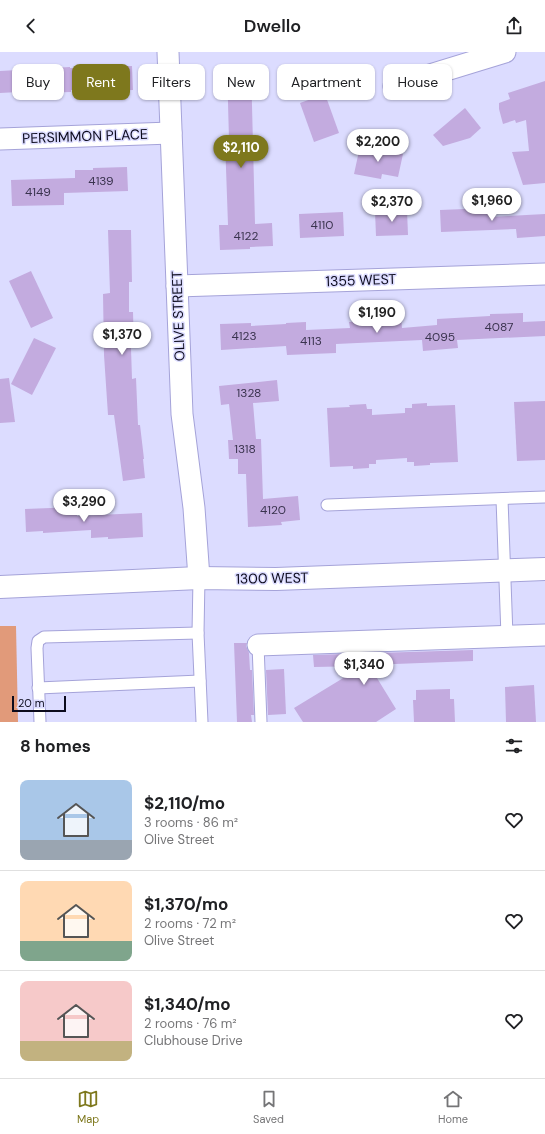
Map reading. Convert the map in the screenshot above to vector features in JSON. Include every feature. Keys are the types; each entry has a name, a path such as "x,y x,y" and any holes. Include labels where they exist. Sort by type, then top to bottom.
{"street":[{"name":"OLIVE STREET","path":"168,52 182,414 194,508 199,578"},
{"path":"452,68 505,52"},
{"name":"PERSIMMON PLACE","path":"0,139 171,133"},
{"name":"1355 WEST","path":"177,286 545,274"},
{"name":"1300 WEST","path":"0,587 199,578 276,579 545,569"},
{"path":"258,645 545,635"}],"lane":[{"path":"327,505 545,497"},
{"path":"502,499 507,636"},
{"path":"199,578 198,633 202,722"},
{"path":"40,722 37,648 38,641 44,637 198,633"},
{"path":"258,645 261,722"},
{"path":"38,688 200,682"}],"shaded area":[{"path":"0,626 16,626 18,722 0,722"}],"building":[{"path":"130,66 132,66 133,90 130,90"},
{"path":"64,67 72,68 72,90 71,92 64,92"},
{"path":"12,70 12,92 0,93 0,71"},
{"path":"545,81 545,183 523,185 512,152 529,151 526,120 516,123 515,120 503,124 499,103 510,99 508,93"},
{"path":"228,100 252,100 255,224 272,223 273,246 250,247 250,249 220,250 219,225 228,225 225,140 229,140"},
{"path":"308,100 327,100 339,133 314,142 300,103"},
{"path":"465,108 481,128 470,138 443,146 433,135"},
{"path":"370,147 403,154 398,177 382,174 381,179 354,174 359,151 369,153"},
{"path":"127,167 128,191 64,193 64,205 12,206 11,180 75,178 75,170"},
{"path":"489,208 489,217 545,214 545,236 517,238 516,229 441,232 440,210"},
{"path":"407,210 408,235 376,236 375,211"},
{"path":"343,212 344,236 300,238 299,214"},
{"path":"108,230 131,230 132,282 129,282 129,312 133,312 134,348 131,348 132,379 136,378 138,425 140,425 145,478 123,481 114,415 108,415 104,355 103,294 110,293"},
{"path":"31,271 53,318 31,328 9,281"},
{"path":"523,313 523,322 545,321 545,336 457,340 458,348 423,351 422,340 336,344 336,353 287,355 286,346 221,350 220,324 251,323 251,326 306,322 306,330 350,328 349,322 366,321 366,319 401,317 402,328 437,325 437,319 490,316 490,314"},
{"path":"34,338 56,348 32,395 11,384"},
{"path":"9,378 15,422 0,423 0,379"},
{"path":"277,380 279,401 253,403 256,439 261,439 263,499 298,496 300,520 281,522 282,525 248,527 246,474 238,474 238,459 229,459 228,440 233,440 229,404 221,405 219,386"},
{"path":"545,401 545,460 517,461 514,402"},
{"path":"427,403 427,406 455,405 458,462 430,463 430,465 414,466 414,462 407,462 407,458 376,460 376,464 369,464 369,468 353,469 353,466 330,467 327,408 350,407 349,405 366,404 367,409 372,409 372,415 405,413 405,408 412,408 412,404"},
{"path":"76,507 77,516 142,513 143,537 108,539 108,537 91,538 91,530 43,533 43,531 26,532 25,509"},
{"path":"234,643 247,643 246,646 249,653 250,670 252,670 254,715 251,715 252,722 237,722"},
{"path":"473,650 473,661 369,665 396,709 376,722 303,722 294,708 363,666 314,667 313,655"},
{"path":"284,669 286,714 268,715 266,670"},
{"path":"534,685 536,722 506,722 505,687"},
{"path":"450,689 450,699 454,699 455,722 414,722 413,700 416,700 416,690"}]}
